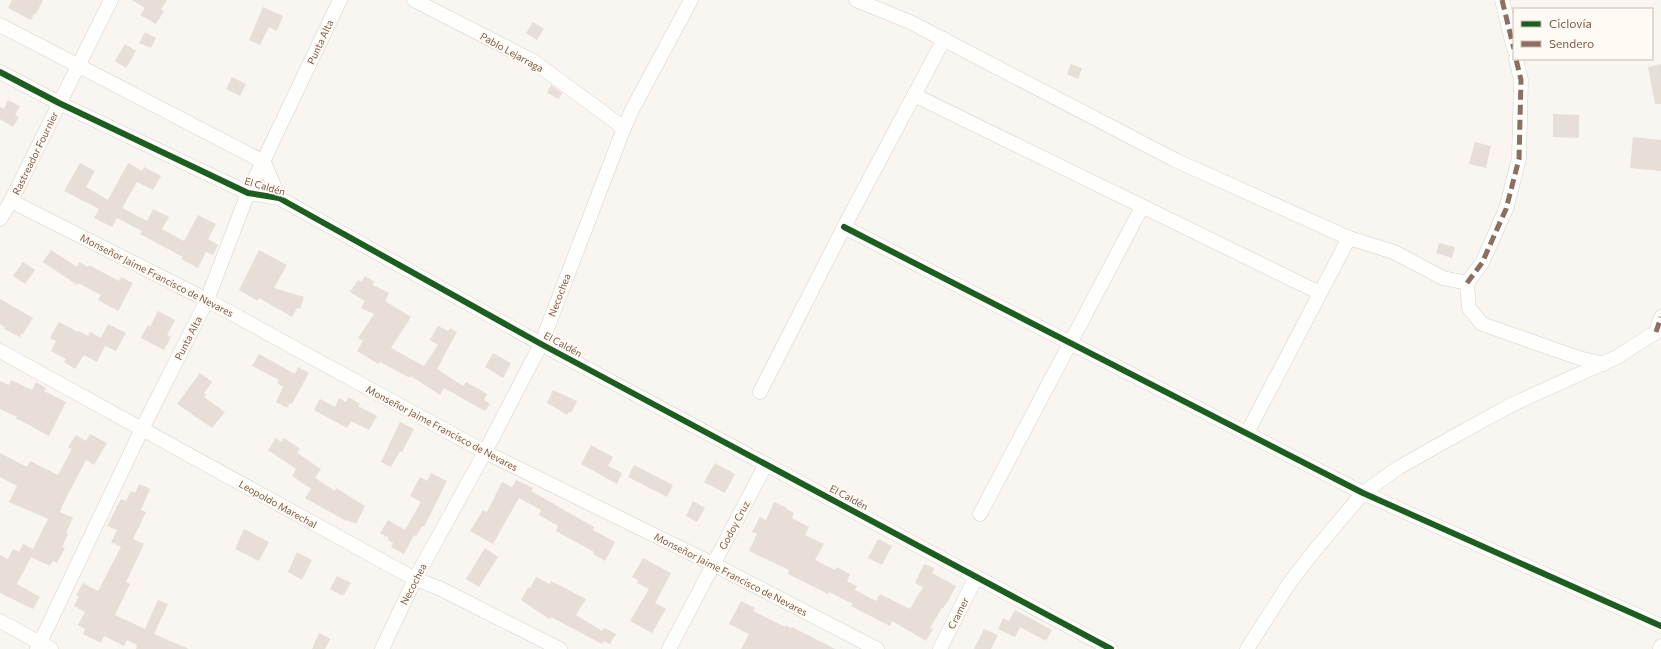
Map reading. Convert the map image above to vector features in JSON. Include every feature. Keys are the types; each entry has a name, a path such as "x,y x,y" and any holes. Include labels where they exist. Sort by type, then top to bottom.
{"street":[{"name":"Rastreador Fournier","path":"0,219 11,201 111,0"},
{"name":"Punta Alta","path":"42,647 142,429 207,300 248,193 340,0"},
{"name":"Pablo Lejarraga","path":"414,0 533,61 624,128"},
{"name":"Necochea","path":"382,649 415,579 485,452 540,344 624,128 633,108 691,0"},
{"path":"856,0 910,22 944,39 1175,160 1349,238 1394,252 1443,278 1467,283"},
{"path":"1502,0 1513,45"},
{"path":"0,24 264,162"},
{"path":"760,392 844,227 944,39"},
{"path":"1516,60 1521,80 1519,159 1506,209 1482,263 1467,283 1469,308 1482,324 1579,358 1604,364"},
{"name":"El Caldén","path":"0,72 59,103 248,193 279,198 540,344 1111,649"},
{"path":"914,95 1320,293"},
{"name":"El Caldén","path":"264,162 279,198"},
{"name":"Monseñor Jaime Francisco de Nevares","path":"11,201 207,300 485,452 713,564 877,649"},
{"path":"980,514 1142,207"},
{"path":"844,227 1363,493 1661,626"},
{"path":"1247,433 1349,238"},
{"path":"1247,649 1290,582 1363,493 1398,468 1442,442 1511,405 1604,364 1659,332 1661,317"},
{"name":"Leopoldo Marechal","path":"0,351 415,579 439,588 560,649"},
{"name":"Godoy Cruz","path":"669,649 766,464"},
{"name":"Cramer","path":"940,649 976,577"},
{"path":"0,621 42,647"}],"building":[{"path":"12,0 43,0 36,14 34,14 31,20 8,8"},
{"path":"132,0 167,0 161,9 164,11 156,24 140,15 145,8"},
{"path":"263,7 283,16 277,31 269,27 260,45 249,40"},
{"path":"533,22 544,29 537,40 526,33"},
{"path":"145,32 156,38 151,48 139,43"},
{"path":"125,44 136,51 126,68 115,61"},
{"path":"1071,64 1082,68 1078,79 1067,74"},
{"path":"1661,64 1661,104 1655,104 1648,67"},
{"path":"232,77 246,84 240,96 226,89"},
{"path":"551,85 562,93 559,99 547,93"},
{"path":"8,100 20,106 15,115 19,117 13,127 0,119 0,107 4,109"},
{"path":"1553,114 1579,115 1579,138 1553,137"},
{"path":"1633,137 1661,140 1661,171 1630,168"},
{"path":"1475,142 1491,146 1486,168 1469,164"},
{"path":"80,163 95,171 86,187 108,200 128,163 142,171 144,167 161,176 153,190 137,182 122,208 147,221 153,209 169,217 162,229 184,241 198,215 216,224 208,239 218,245 213,255 206,252 198,268 181,259 183,257 140,234 142,231 117,218 112,227 94,218 99,209 64,191"},
{"path":"1439,243 1455,247 1452,258 1436,253"},
{"path":"51,250 77,267 79,262 88,267 89,265 119,281 121,277 133,283 118,311 98,300 101,295 78,283 77,285 43,262"},
{"path":"259,250 287,265 274,288 304,297 300,309 297,308 292,317 259,298 258,301 239,290"},
{"path":"23,262 35,270 25,284 13,276"},
{"path":"365,276 374,282 373,285 389,293 385,301 411,317 391,348 424,366 438,345 430,340 438,326 448,331 450,328 457,332 437,369 463,386 466,382 487,394 484,400 490,404 485,411 444,388 440,395 411,376 410,378 380,362 378,364 357,351 363,341 358,338 374,314 361,308 365,301 350,292 358,280 361,282"},
{"path":"0,299 33,318 20,337 4,329 5,327 0,324"},
{"path":"158,311 175,320 167,335 171,337 164,350 141,338 148,325 150,327"},
{"path":"59,322 88,336 90,332 101,338 108,324 126,333 116,351 105,346 97,362 84,355 75,369 64,362 66,359 51,351 56,341 50,338"},
{"path":"493,353 511,363 503,378 485,367"},
{"path":"259,354 295,374 298,367 309,373 292,404 290,403 287,408 276,402 283,387 277,383 279,380 252,366"},
{"path":"200,373 212,382 204,393 206,394 204,397 225,412 212,428 177,404"},
{"path":"11,380 32,390 36,382 46,388 44,391 66,402 49,436 0,409 0,381 9,385"},
{"path":"553,390 577,401 571,413 569,412 567,415 547,403"},
{"path":"349,397 360,404 358,406 377,416 369,430 351,421 347,428 314,410 320,399 335,407 339,398 346,402"},
{"path":"400,422 414,429 402,452 400,451 391,467 381,462"},
{"path":"90,434 107,443 94,465 86,460 61,508 60,512 73,518 66,533 68,534 62,547 65,548 57,563 53,561 50,566 31,557 17,584 40,597 33,609 0,593 0,555 8,559 13,549 19,552 23,544 33,549 48,519 9,502 17,486 0,477 0,453 27,467 30,461 58,475 72,449 68,447 76,435 86,441"},
{"path":"276,438 281,442 284,438 300,449 297,453 321,469 315,478 335,491 336,488 365,506 356,524 347,520 346,521 305,498 311,489 292,476 296,469 268,450"},
{"path":"591,445 613,457 608,466 622,473 617,484 581,464"},
{"path":"715,463 735,474 725,493 704,482"},
{"path":"634,465 673,485 667,497 628,477"},
{"path":"431,473 447,481 424,527 422,526 416,536 414,535 404,554 391,547 393,543 388,540 389,538 380,533 388,520 405,530 421,502 410,496 420,477 427,481"},
{"path":"516,480 533,488 531,491 594,527 593,530 615,542 605,561 593,554 594,552 556,531 558,526 539,515 541,510 519,498 493,544 470,531 483,510 487,512 502,482 512,487"},
{"path":"139,484 150,489 141,510 146,512 133,539 144,544 126,582 130,584 115,615 145,629 158,600 168,604 154,634 189,649 136,649 137,645 127,640 124,646 104,636 101,643 83,634 85,629 78,625 85,612 74,606 79,596 76,595 83,583 98,591 121,547 111,542 117,530 107,526 121,499 126,501 131,491 135,493"},
{"path":"693,501 705,508 697,522 686,516"},
{"path":"774,502 794,513 792,518 809,527 805,535 824,544 815,560 835,570 837,567 850,574 847,581 857,586 855,590 876,601 880,594 910,609 923,587 915,583 924,564 934,568 932,573 956,586 930,628 933,629 926,641 892,621 890,626 851,606 853,604 829,592 828,594 788,574 789,570 749,551 757,534 752,532 760,517 766,520"},
{"path":"244,529 269,542 259,561 235,549"},
{"path":"878,539 892,546 882,565 868,558"},
{"path":"485,548 498,557 479,587 466,579"},
{"path":"297,552 312,560 302,580 288,572"},
{"path":"643,558 671,573 655,603 666,609 652,633 630,621 649,589 637,583 638,580 632,577"},
{"path":"337,576 351,583 343,596 330,589"},
{"path":"536,577 550,584 551,581 586,599 576,615 602,631 604,628 616,634 610,644 604,641 602,644 551,617 549,619 521,600 528,587 530,588"},
{"path":"741,601 755,608 753,611 785,627 785,625 791,628 792,627 835,649 741,649 749,634 729,624"},
{"path":"1015,610 1052,630 1046,641 1020,627 1015,637 998,629 1003,618 1009,621"},
{"path":"984,629 998,635 991,649 974,649"},
{"path":"319,633 330,639 325,649 312,649"}],"marked path":[{"path":"1502,0 1513,45"},
{"path":"1467,283 1482,263 1506,209 1519,159 1521,80 1516,60"},
{"path":"1656,332 1661,317"}],"cycle path":[{"path":"0,72 59,103 248,193 279,198 541,344 1111,649"},
{"path":"844,227 1363,493 1661,626"}]}
